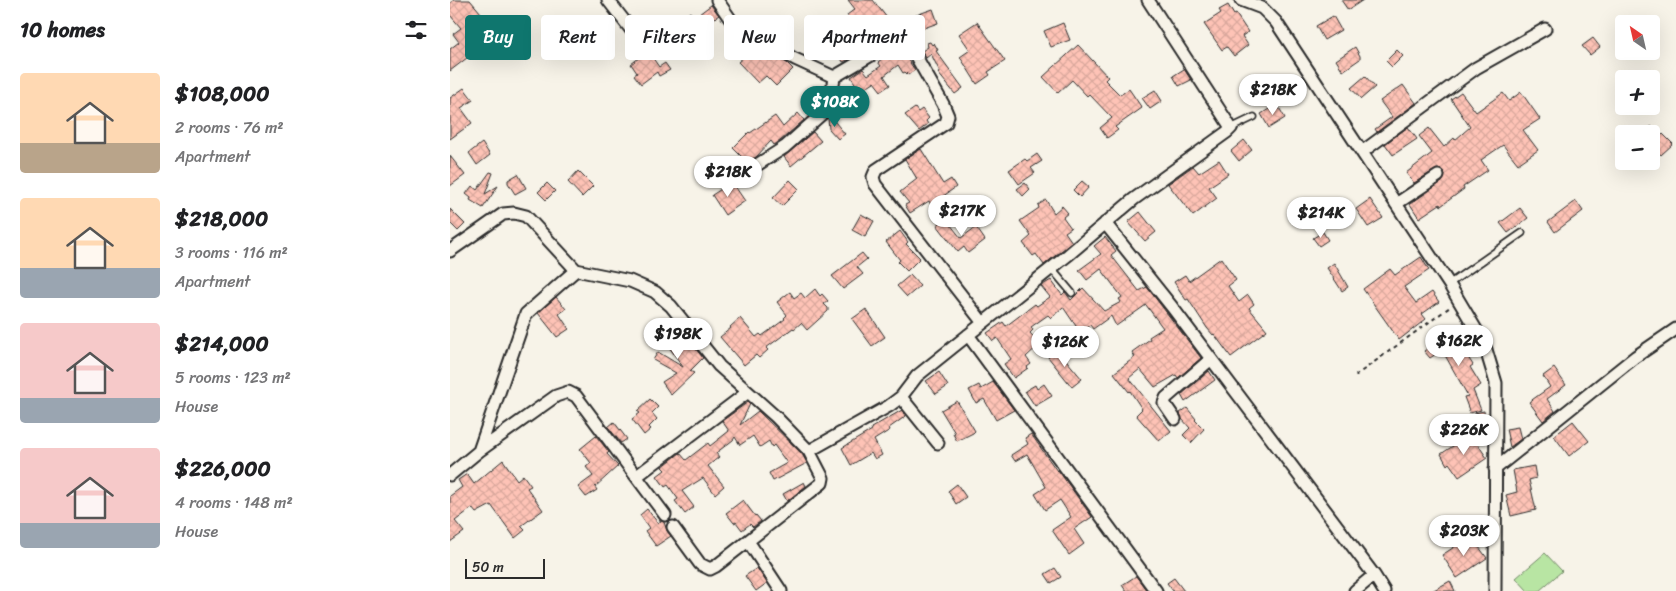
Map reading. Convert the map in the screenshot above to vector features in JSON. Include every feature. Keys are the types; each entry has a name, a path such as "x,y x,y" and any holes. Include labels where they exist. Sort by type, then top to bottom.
{"street":[{"path":"608,0 625,22"},
{"path":"717,0 733,23 741,30 834,78"},
{"path":"809,451 902,397 917,376 1134,198 1231,128 1148,0"},
{"path":"1241,0 1262,8 1276,22 1449,284 1484,343 1496,383 1495,591"},
{"path":"1362,152 1476,68 1545,29"},
{"path":"746,172 784,147 824,112 830,98 834,78 885,47 895,38 903,38 909,44 948,116 946,122 876,170 873,176 875,184 983,323"},
{"path":"1396,204 1438,176"},
{"path":"450,251 503,214 514,213 526,216 576,270 630,281 654,292 671,306 719,366 776,417 809,451 823,478 822,483 710,569 700,564 673,527"},
{"path":"1105,223 1172,307 1374,575 1384,591"},
{"path":"479,451 526,314 576,270"},
{"path":"1495,469 1635,357 1676,329"},
{"path":"968,334 1156,591"},
{"path":"1175,419 1164,403 1166,398 1211,359"},
{"path":"450,475 479,451 556,396 568,392 576,396 665,515"},
{"path":"637,476 748,392"},
{"path":"902,397 938,443"},
{"path":"748,541 781,591"},
{"path":"1356,591 1374,575"}],"lane":[{"path":"1231,128 1254,117"},
{"path":"1449,284 1522,232"},
{"path":"1051,268 1072,293"}],"path":[{"path":"1355,376 1450,306"}],"green space":[{"path":"1545,553 1562,571 1539,591 1528,591 1516,578"}],"building":[{"path":"454,0 470,0 481,13 479,15 465,15 465,59 450,71 450,49 459,42 453,34 461,28 450,15 450,3"},
{"path":"848,0 873,0 885,15 847,15 855,9"},
{"path":"1341,0 1363,0 1348,10"},
{"path":"711,5 719,15 714,19 714,15 698,15"},
{"path":"1228,5 1248,32 1242,36 1248,45 1234,56 1227,47 1222,50 1204,24 1221,13 1219,10"},
{"path":"933,9 938,23 925,28 925,15 916,15"},
{"path":"1333,16 1341,30 1324,40 1316,26"},
{"path":"977,22 1005,61 988,72 990,75 977,84 960,57 970,50 959,34"},
{"path":"1063,23 1070,40 1051,47 1044,31"},
{"path":"1593,38 1600,47 1590,55 1582,46"},
{"path":"930,42 932,45 934,43 938,50 936,51 963,88 955,94 938,73 940,72 931,54 926,58 925,56 925,49 928,47 927,43"},
{"path":"1078,45 1108,77 1105,80 1120,95 1129,89 1142,108 1115,127 1118,130 1107,138 1100,128 1112,118 1089,94 1087,96 1072,80 1058,93 1043,77"},
{"path":"1355,47 1360,59 1343,71 1336,60"},
{"path":"1397,50 1403,56 1392,67 1386,61"},
{"path":"636,60 654,60 659,67 665,63 670,70 659,76 657,72 641,84 634,75 637,73 631,64"},
{"path":"740,60 781,60 793,69 776,86 766,76 758,83 738,62"},
{"path":"880,60 908,60 915,70 908,75 905,72 903,73 898,65 884,76 890,85 881,91 874,82 860,91 851,77 863,69 868,75 881,66 878,62"},
{"path":"1184,69 1191,80 1179,86 1173,76"},
{"path":"1365,76 1375,87 1361,99 1351,88"},
{"path":"1403,85 1416,103 1377,132 1375,129 1392,117 1380,101"},
{"path":"464,88 473,100 461,108 472,123 450,139 450,98"},
{"path":"1155,90 1162,101 1150,109 1142,98"},
{"path":"1461,92 1476,112 1503,93 1509,101 1521,92 1540,119 1523,130 1538,150 1518,164 1503,145 1481,160 1488,170 1463,187 1464,189 1441,206 1440,204 1419,218 1410,204 1442,182 1445,175 1442,170 1437,169 1414,183 1406,173 1432,153 1419,136 1429,128 1444,147 1470,127 1451,99"},
{"path":"1277,104 1285,118 1269,128 1261,114"},
{"path":"915,108 918,112 922,109 929,118 926,121 928,124 919,131 905,115"},
{"path":"798,113 804,120 774,145 771,141 756,157 747,162 733,148 749,132 775,116 783,127"},
{"path":"830,116 845,134 838,139 829,129 828,118"},
{"path":"1408,127 1417,139 1393,155 1385,144"},
{"path":"813,132 821,141 791,166 784,157"},
{"path":"1663,134 1673,144 1661,155 1660,135"},
{"path":"1244,140 1252,150 1239,161 1231,151"},
{"path":"482,143 490,155 477,165 469,153"},
{"path":"921,149 943,184 951,179 956,187 931,205 929,201 910,213 905,205 909,203 900,192 917,179 905,159"},
{"path":"1037,154 1042,161 1031,168 1035,173 1019,184 1009,170 1025,159 1027,161"},
{"path":"450,156 465,175 450,186"},
{"path":"1219,160 1228,174 1209,187 1217,198 1193,216 1168,184 1193,166 1199,173"},
{"path":"578,171 593,186 582,197 568,182"},
{"path":"490,172 493,173 485,194 498,186 483,208 470,200 471,198 466,194 472,186 477,190"},
{"path":"518,174 526,188 515,194 508,180"},
{"path":"790,180 799,189 782,206 773,198"},
{"path":"1082,181 1089,187 1080,197 1073,190"},
{"path":"732,182 745,201 725,215 712,195"},
{"path":"547,183 555,191 546,200 538,192"},
{"path":"1025,183 1030,189 1023,196 1017,189"},
{"path":"1370,199 1383,218 1368,227 1356,209"},
{"path":"1046,200 1054,213 1062,206 1068,213 1063,217 1071,228 1065,232 1072,242 1044,265 1036,254 1033,256 1023,243 1031,236 1020,221 1039,208 1038,205"},
{"path":"1576,201 1583,211 1555,232 1548,222"},
{"path":"1520,208 1528,218 1508,233 1500,223"},
{"path":"450,209 465,224 458,231 450,223"},
{"path":"1140,212 1156,232 1145,241 1128,222"},
{"path":"861,214 874,221 865,237 852,230"},
{"path":"946,219 961,238 976,227 985,240 968,253 964,247 958,252 937,225"},
{"path":"900,231 908,242 906,244 920,258 907,271 898,262 900,260 886,242"},
{"path":"1323,232 1328,240 1319,246 1313,238"},
{"path":"1105,237 1116,251 1111,255 1139,291 1147,287 1201,358 1178,378 1176,375 1155,387 1140,369 1129,378 1171,431 1159,441 1136,415 1142,409 1130,391 1114,373 1135,357 1132,352 1163,328 1146,305 1116,326 1111,316 1093,329 1090,325 1080,332 1063,307 1051,318 1048,315 1031,327 1033,330 1030,333 1040,344 1026,357 1031,364 1028,368 1014,378 1004,364 1011,359 997,338 993,341 987,333 1003,322 1006,326 1035,304 1037,306 1050,297 1041,286 1051,280 1062,295 1065,292 1071,300 1083,288 1104,311 1121,302 1119,299 1122,297 1101,269 1087,280 1079,270 1101,254 1094,246"},
{"path":"862,253 867,259 857,267 863,274 843,289 832,276"},
{"path":"1421,257 1429,270 1404,287 1416,303 1432,292 1439,302 1422,314 1426,319 1399,340 1363,289 1390,269 1395,275"},
{"path":"1221,258 1236,280 1228,286 1239,302 1248,295 1254,304 1249,308 1267,330 1231,357 1214,334 1207,328 1174,282 1185,275 1189,281"},
{"path":"1334,263 1348,287 1342,291 1327,268"},
{"path":"910,275 920,286 907,297 897,286"},
{"path":"815,289 820,296 822,294 828,301 824,304 828,311 807,330 801,323 793,328 766,348 768,350 759,358 756,355 744,365 720,337 740,318 756,337 760,334 762,336 785,319 787,315 777,302 790,292 794,298 801,293 805,298"},
{"path":"556,297 566,309 559,314 569,329 557,337 538,313"},
{"path":"866,309 885,337 872,346 852,319"},
{"path":"667,329 669,332 673,329 680,338 684,334 703,358 690,371 694,373 671,395 662,382 676,373 653,360 658,352 683,367 660,334"},
{"path":"1453,331 1463,345 1461,346 1473,365 1470,367 1481,385 1473,390 1481,410 1470,413 1464,397 1468,396 1442,350 1430,358 1424,351"},
{"path":"1057,349 1082,379 1072,387 1048,357"},
{"path":"1554,368 1566,385 1547,399 1555,411 1543,421 1529,402 1550,387 1543,376"},
{"path":"1209,371 1215,380 1185,402 1181,395"},
{"path":"939,372 948,386 936,394 926,381"},
{"path":"993,382 1014,410 996,420 984,399 976,403 969,390 979,385 981,389"},
{"path":"1044,384 1052,396 1035,406 1025,391 1035,385 1037,389"},
{"path":"650,399 658,407 652,413 657,419 649,427 651,429 644,435 632,419 640,413 637,411"},
{"path":"957,401 975,431 957,441 953,434 955,433 941,410"},
{"path":"748,402 750,404 740,425 758,411 802,454 807,463 773,481 769,473 787,463 774,445 772,447 769,441 760,447 753,436 740,445 735,437 716,453 719,457 708,466 724,486 715,494 703,478 682,491 694,507 685,514 675,501 678,499 668,485 665,487 657,476 665,470 662,467 680,453 686,460 708,443 710,446 729,431 722,421"},
{"path":"1187,408 1204,429 1191,443 1183,435 1190,428 1182,419 1180,413"},
{"path":"902,410 906,416 889,428 890,430 874,440 882,455 875,459 871,453 851,465 842,448"},
{"path":"1484,411 1485,420 1477,421 1475,413"},
{"path":"1573,421 1589,441 1569,456 1554,436"},
{"path":"614,422 627,439 621,443 608,427"},
{"path":"1518,427 1521,439 1510,447 1506,429"},
{"path":"1031,434 1092,517 1074,529 1084,544 1069,555 1052,530 1071,517 1060,500 1045,510 1035,494 1046,487 1027,454 1015,461 1011,455 1028,444 1025,438"},
{"path":"1471,434 1487,458 1459,477 1449,463 1447,465 1441,454"},
{"path":"596,436 609,452 607,454 618,466 595,487 597,490 586,497 578,487 593,476 586,467 591,463 580,449"},
{"path":"503,460 517,480 523,475 531,486 527,488 543,510 521,526 525,530 515,538 491,505 476,513 472,508 455,521 464,532 450,542 450,496 462,487 458,480 467,474 474,484"},
{"path":"1534,466 1536,478 1529,480 1536,510 1511,516 1506,495 1517,492 1513,470"},
{"path":"804,482 806,486 787,501 783,494"},
{"path":"957,484 966,497 956,504 948,491"},
{"path":"743,500 761,521 753,527 750,524 742,530 726,513"},
{"path":"647,509 658,523 664,522 671,536 656,546 645,531 649,528 640,515"},
{"path":"1471,536 1487,558 1457,578 1442,555"},
{"path":"757,568 767,583 756,591 745,576"},
{"path":"1055,568 1061,577 1051,583 1045,574"},
{"path":"1136,576 1147,591 1126,591 1122,585"},
{"path":"1174,578 1184,591 1173,591 1167,583"},
{"path":"1450,581 1455,591 1432,591"}]}
